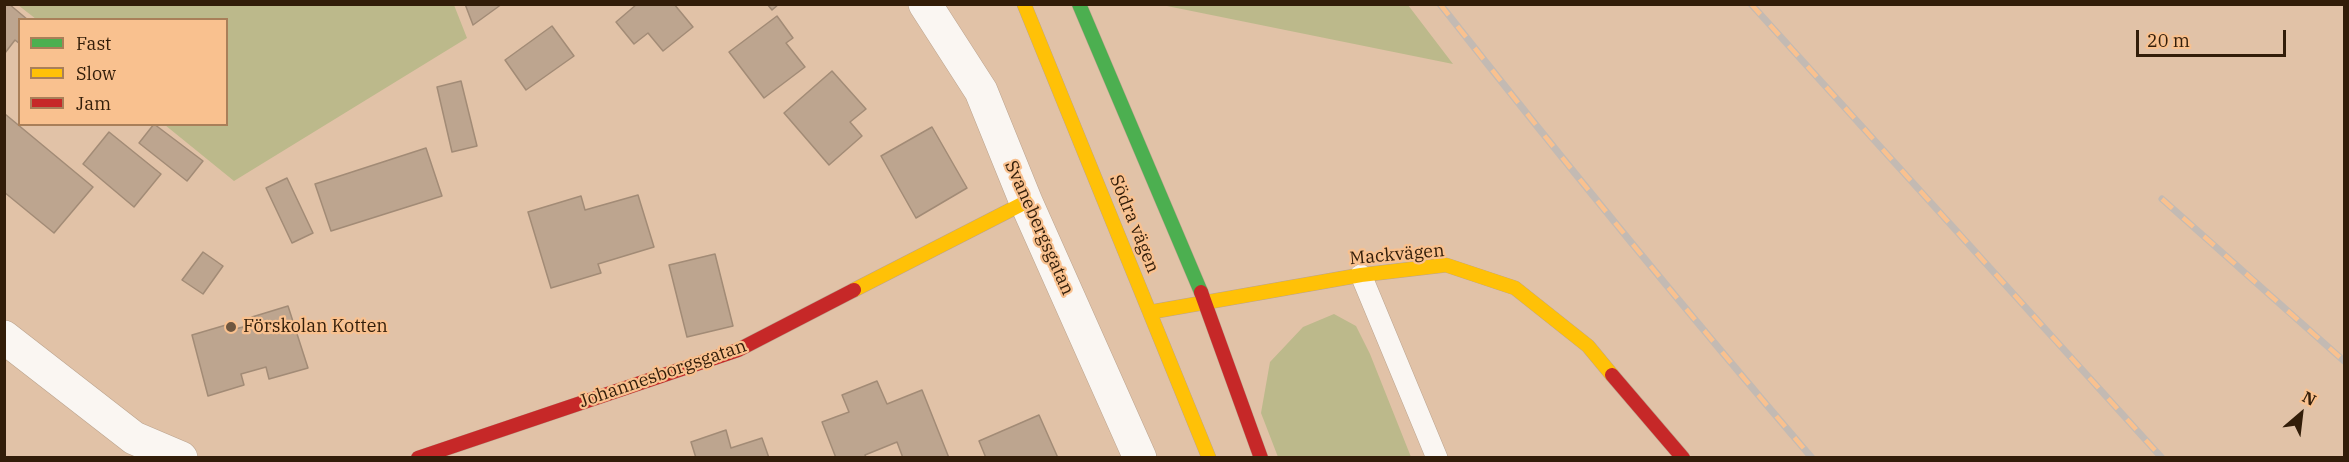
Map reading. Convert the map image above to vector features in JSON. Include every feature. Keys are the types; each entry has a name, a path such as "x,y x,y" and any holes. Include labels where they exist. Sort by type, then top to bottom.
{"street":[{"name":"Svanebergsgatan","path":"925,4 981,91 1026,202 1140,458"},
{"name":"Södra vägen","path":"1024,4 1209,458"},
{"name":"Södra vägen","path":"1079,4 1205,302 1261,458"},
{"name":"Johannesborgsgatan","path":"418,458 738,350 1026,202"},
{"name":"Mackvägen","path":"1151,312 1361,275 1446,265 1515,288 1588,346 1683,458"},
{"path":"4,337 134,438 181,458"}],"lane":[{"path":"1361,275 1437,458"}],"shaded area":[{"path":"18,5 454,5 467,38 234,181 166,126 228,126 228,18 35,18"},
{"path":"1162,5 1408,5 1453,64"},
{"path":"1334,314 1356,326 1370,354 1411,457 1278,457 1261,413 1270,362 1303,327"}],"building":[{"path":"9,4 26,18 18,18 18,42 15,40 5,53 4,5"},
{"path":"465,4 502,4 473,25"},
{"path":"637,4 674,4 693,27 663,51 648,33 634,44 616,22"},
{"path":"767,4 779,4 772,10"},
{"path":"777,16 793,38 786,43 805,67 764,98 729,52"},
{"path":"552,26 574,56 526,90 505,60"},
{"path":"832,71 866,109 850,122 862,136 829,165 784,113"},
{"path":"461,81 477,146 452,152 437,87"},
{"path":"5,114 93,187 54,233 4,192"},
{"path":"152,126 157,126 203,161 187,181 139,143"},
{"path":"932,127 967,188 916,218 881,156"},
{"path":"109,132 161,174 134,207 83,164"},
{"path":"426,148 442,196 331,231 315,184"},
{"path":"287,178 313,233 292,243 266,188"},
{"path":"638,195 654,247 598,264 601,273 551,288 528,212 581,196 585,210"},
{"path":"203,252 223,266 203,294 182,280"},
{"path":"715,254 733,326 687,337 669,265"},
{"path":"288,306 308,368 269,379 266,367 241,374 244,385 208,396 192,335 226,325 228,331 254,324 252,317"},
{"path":"877,381 887,404 922,390 949,458 903,458 897,442 865,455 866,458 836,458 822,422 849,412 842,395"},
{"path":"1039,415 1058,458 986,458 979,441"},
{"path":"726,430 731,448 762,438 769,458 696,458 691,442"}],"railway":[{"path":"1440,4 1623,233 1812,458"},
{"path":"1751,4 2162,458"},
{"path":"2162,199 2344,361"}],"traffic: fast":[{"path":"1079,4 1201,292"}],"traffic: slow":[{"path":"1024,4 1209,458"},
{"path":"854,290 1026,202"},
{"path":"1151,312 1361,275 1446,265 1515,288 1588,346 1612,375"}],"traffic: jam":[{"path":"418,458 738,350 854,290"},
{"path":"1201,292 1261,458"},
{"path":"1612,375 1683,458"}],"place":[{"name":"Förskolan Kotten","path":"231,327"}]}
